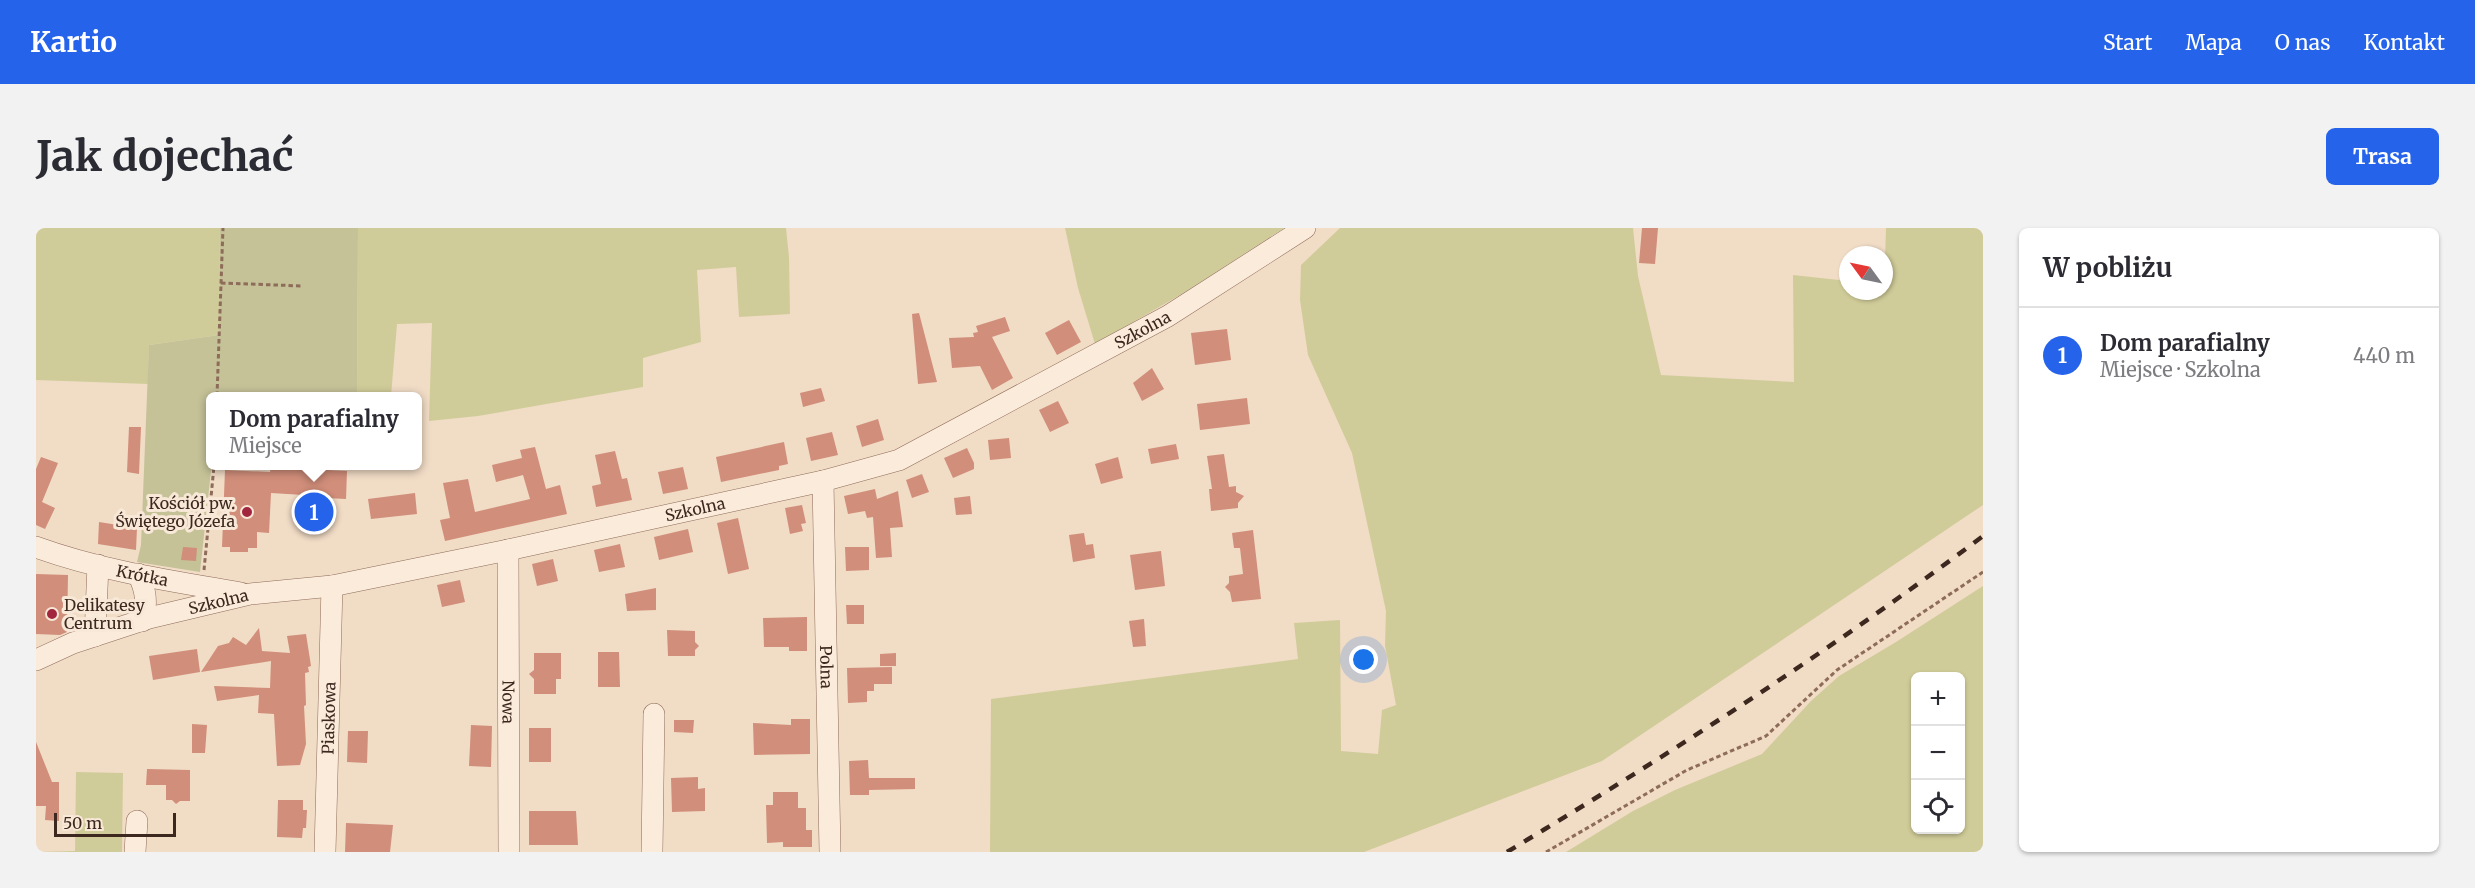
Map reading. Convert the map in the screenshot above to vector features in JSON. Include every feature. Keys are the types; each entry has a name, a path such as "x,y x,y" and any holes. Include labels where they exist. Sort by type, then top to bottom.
{"street":[{"name":"Szkolna","path":"36,660 73,643 142,621 250,594 332,586 508,550 877,468 917,452 1168,316 1305,228"},
{"name":"Polna","path":"823,481 830,852"},
{"name":"Krótka","path":"36,547 138,574 250,594"},
{"name":"Nowa","path":"508,550 509,852"},
{"path":"95,636 98,565"},
{"path":"138,574 146,600 142,621"},
{"name":"Piaskowa","path":"325,852 332,586"},
{"path":"652,852 654,714"},
{"path":"135,852 137,821"}],"path":[{"path":"217,392 223,228"},
{"path":"221,283 303,286"},
{"path":"203,586 214,470"},
{"path":"1546,852 1687,770 1766,736 1837,670 1983,572"}],"shaded area":[{"path":"36,228 220,228 219,335 149,345 148,384 36,380"},
{"path":"220,228 358,228 357,392 206,392 206,470 213,470 211,471 200,572 137,562 141,545 149,345 219,335"},
{"path":"358,228 786,228 790,314 739,317 736,267 697,270 701,342 643,358 643,387 478,416 429,421 432,323 397,324 391,392 357,392"},
{"path":"1065,228 1284,228 1187,291 1095,344 1078,288"},
{"path":"1340,228 1633,228 1638,276 1661,375 1794,382 1793,275 1839,280 1839,300 1893,300 1893,246 1885,246 1886,228 1983,228 1983,505 1602,761 1364,852 990,852 991,699 1298,659 1294,623 1340,620 1341,751 1378,754 1382,710 1396,705 1385,646 1386,611 1352,453 1308,355 1300,300 1301,265"},
{"path":"1983,586 1983,852 1566,852 1633,811 1675,790 1762,754 1811,701 1839,676"},
{"path":"76,772 123,773 122,852 36,852 75,851"}],"building":[{"path":"1642,228 1658,228 1655,264 1639,263"},
{"path":"919,313 937,382 918,384 912,314"},
{"path":"1005,317 1010,331 992,337 1013,378 992,390 980,366 952,368 949,338 974,337 973,333 978,332 976,326"},
{"path":"1069,320 1081,342 1057,355 1045,333"},
{"path":"1227,329 1231,360 1195,365 1191,333"},
{"path":"1152,368 1164,389 1142,401 1133,383"},
{"path":"821,388 825,401 803,407 800,393"},
{"path":"1247,398 1250,424 1200,430 1197,404"},
{"path":"1058,401 1069,423 1050,432 1039,410"},
{"path":"878,419 884,440 862,447 856,426"},
{"path":"129,427 141,427 139,474 127,472"},
{"path":"832,432 838,455 811,461 806,438"},
{"path":"1009,438 1011,458 990,460 988,440"},
{"path":"784,442 788,464 779,466 779,470 721,482 716,457"},
{"path":"1176,444 1179,459 1151,464 1148,449"},
{"path":"535,447 546,489 560,485 567,514 445,541 440,520 450,518 443,483 468,479 475,512 530,499 523,475 496,482 492,465 522,458 520,450"},
{"path":"967,448 974,463 974,469 953,478 944,458"},
{"path":"615,451 622,479 627,478 632,500 596,507 592,486 601,484 595,455"},
{"path":"1224,454 1229,487 1236,486 1236,492 1244,496 1238,503 1238,508 1211,511 1209,489 1212,489 1207,456"},
{"path":"41,457 58,463 42,502 55,508 45,529 36,525 36,469"},
{"path":"1118,457 1123,478 1101,484 1095,464"},
{"path":"683,467 688,489 663,494 658,472"},
{"path":"225,470 270,472 270,470 347,471 346,499 326,498 324,532 302,531 304,495 271,493 269,533 257,532 257,548 248,548 248,552 230,552 230,547 222,547"},
{"path":"922,474 929,492 912,498 906,480"},
{"path":"875,489 877,499 898,491 903,527 890,528 892,557 876,558 873,517 867,518 865,511 848,514 844,496"},
{"path":"415,493 417,514 371,519 368,499"},
{"path":"970,496 972,514 956,515 954,498"},
{"path":"802,505 806,523 801,524 803,531 790,534 785,508"},
{"path":"738,518 749,569 728,574 717,523"},
{"path":"99,522 137,528 136,550 98,544"},
{"path":"688,529 693,552 659,560 654,537"},
{"path":"1253,530 1261,599 1232,602 1230,592 1225,587 1229,583 1229,576 1243,574 1240,548 1234,548 1232,533"},
{"path":"1084,533 1086,545 1093,544 1095,558 1073,562 1069,535"},
{"path":"620,544 625,567 599,572 594,550"},
{"path":"183,547 197,548 196,561 181,560"},
{"path":"845,547 869,547 869,570 846,571"},
{"path":"1161,551 1165,586 1135,590 1130,555"},
{"path":"553,559 558,581 537,586 532,564"},
{"path":"36,574 68,575 67,632 60,635 36,634"},
{"path":"460,580 465,602 442,607 437,585"},
{"path":"656,588 656,610 627,611 625,594"},
{"path":"846,605 864,605 864,624 847,624"},
{"path":"807,617 807,651 789,651 789,647 764,647 763,618"},
{"path":"1144,619 1146,646 1133,647 1129,621"},
{"path":"259,628 262,651 290,653 287,636 306,634 311,666 308,667 309,672 305,673 306,744 300,765 277,766 274,714 258,713 259,695 217,701 214,686 270,688 271,661 201,672 218,646 229,643 233,637 246,645"},
{"path":"667,630 695,631 695,642 699,646 695,650 695,656 668,656"},
{"path":"197,649 200,672 153,680 149,656"},
{"path":"598,652 619,652 620,687 598,687"},
{"path":"534,653 561,653 561,679 556,679 556,694 534,694 534,679 529,674 534,670"},
{"path":"896,653 896,666 880,666 880,654"},
{"path":"892,667 892,684 874,684 874,691 867,691 867,702 848,703 847,668"},
{"path":"791,719 810,719 810,754 754,755 753,723 791,725"},
{"path":"674,720 694,720 693,733 674,732"},
{"path":"192,724 207,725 205,753 192,753"},
{"path":"471,725 492,726 491,767 469,766"},
{"path":"529,728 551,728 551,762 529,762"},
{"path":"348,731 368,731 367,763 347,762"},
{"path":"36,742 52,782 59,782 59,821 45,820 46,806 36,806"},
{"path":"868,760 869,778 915,778 915,789 869,790 869,795 850,795 849,761"},
{"path":"147,769 190,770 190,801 180,801 176,804 172,800 166,800 166,785 146,785"},
{"path":"698,777 698,789 705,788 705,811 672,812 671,778"},
{"path":"773,792 798,792 798,808 806,808 806,830 812,830 812,847 783,847 783,842 767,843 766,805 773,805"},
{"path":"278,800 303,800 303,810 307,810 306,828 303,828 302,838 277,837"},
{"path":"529,811 576,811 578,845 529,845"},
{"path":"346,823 393,825 390,852 345,852"}],"railway":[{"path":"1507,852 1629,777 1808,661 1983,536"}],"place":[{"name":"Kościół pw. Świętego Józefa","path":"247,512"},
{"name":"Dom parafialny","path":"314,512"},
{"name":"Delikatesy Centrum","path":"52,614"}]}
